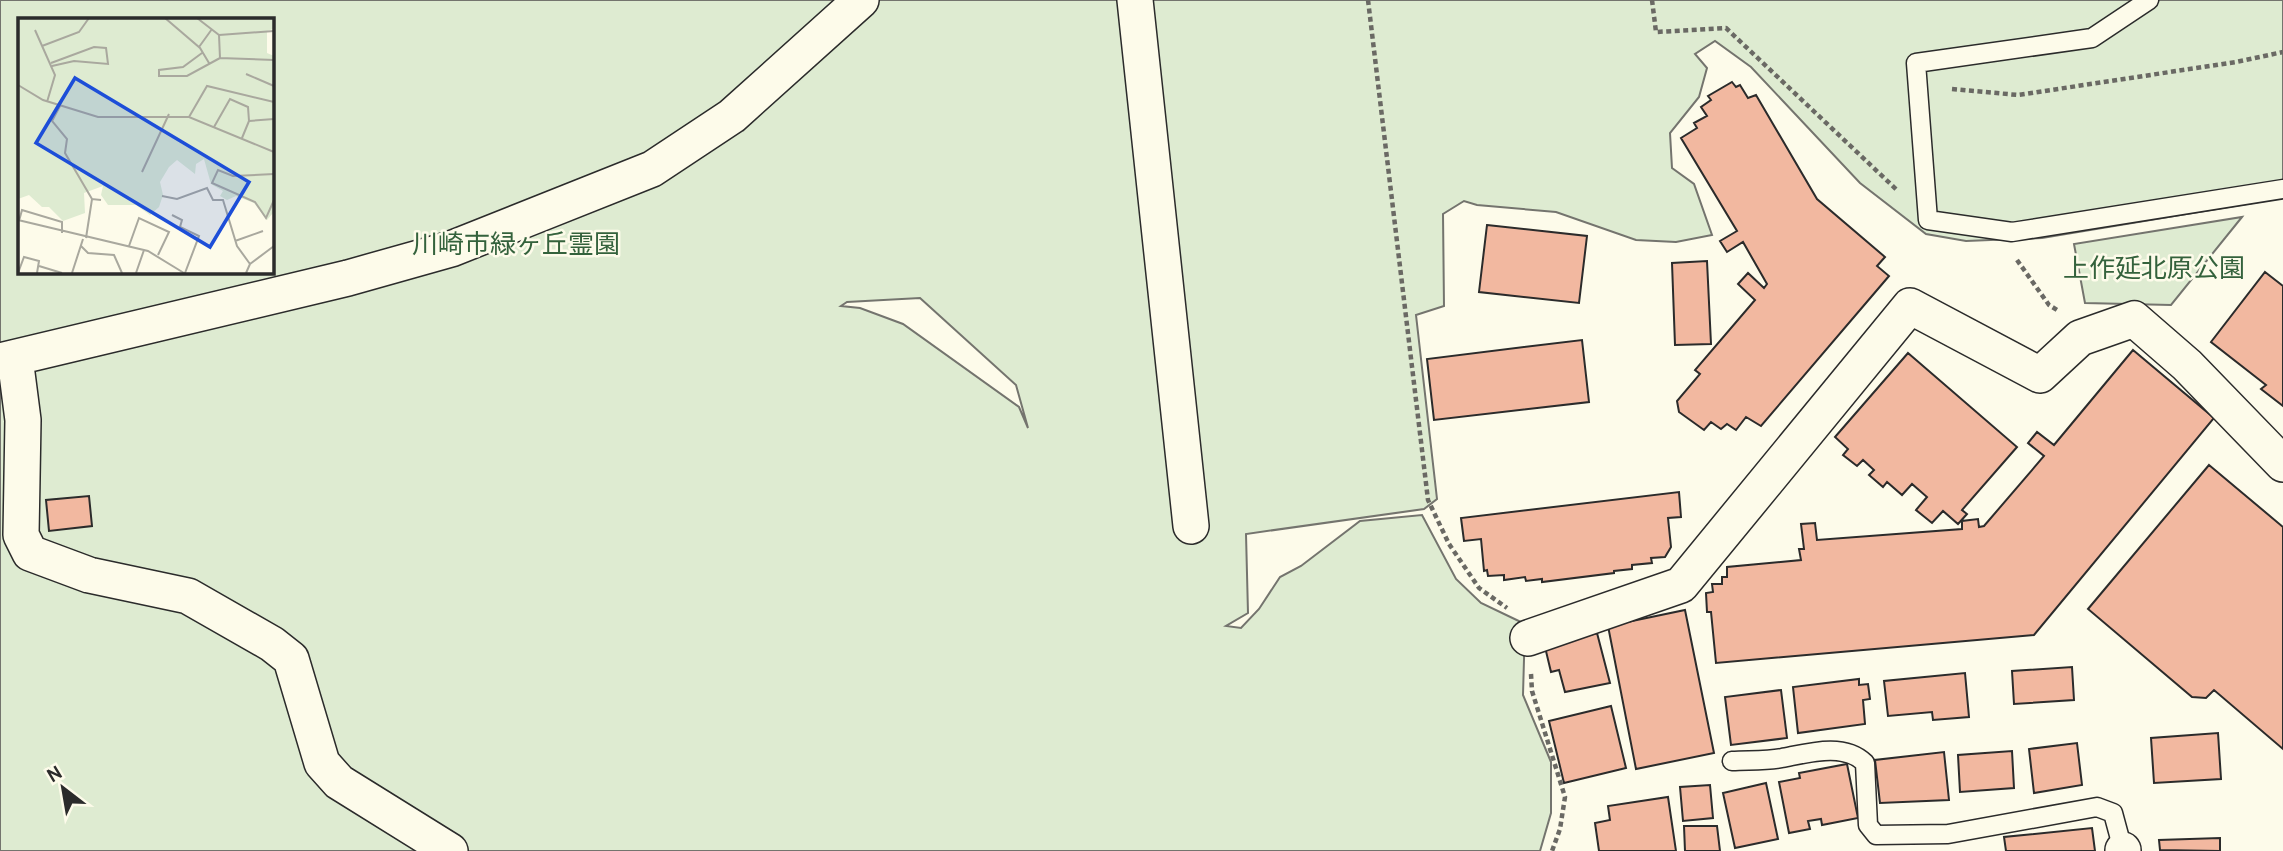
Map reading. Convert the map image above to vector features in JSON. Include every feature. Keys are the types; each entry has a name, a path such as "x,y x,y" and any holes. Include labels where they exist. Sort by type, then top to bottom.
{"street":[{"path":"450,851 339,782 322,763 291,659 272,644 188,596 89,575 30,553 21,535 23,420 8,359 348,278 451,249 652,169 732,116 861,0"},
{"path":"1135,0 1191,526"},
{"path":"1533,636 1681,585 1910,306 2040,375 2080,338 2134,319 2187,365 2283,464"}],"lane":[{"path":"2149,0 2092,38 1916,63 1928,220 2012,232 2283,189"},
{"path":"1732,761 1780,759 1811,750 1856,754 1865,762 1868,825 1876,835 1948,834 2097,807 2113,813 2123,850"}],"path":[{"path":"1368,0 1428,500 1449,544 1479,588 1521,618 1533,636 1532,691 1565,797 1560,829 1552,851"},
{"path":"1652,0 1656,32 1726,28 1928,220"},
{"path":"1946,89 2018,95 2236,62 2283,52"},
{"path":"2014,256 2049,305 2075,321 2080,338"}],"green space":[{"name":"川崎市緑ヶ丘霊園","path":"0,0 2283,0 2283,198 2042,238 1966,241 1926,234 1860,183 1751,67 1715,41 1695,54 1707,68 1699,97 1670,133 1672,168 1694,184 1712,235 1676,242 1636,240 1556,212 1477,205 1464,201 1443,214 1444,306 1416,315 1437,499 1424,509 1246,534 1248,613 1226,626 1241,628 1259,609 1280,577 1301,566 1360,521 1422,515 1456,579 1481,603 1525,624 1523,695 1551,762 1551,813 1540,851 0,851","holes":["920,298 1016,385 1028,428 1019,407 903,324 860,308 841,306 847,302"]},
{"name":"上作延北原公園","path":"2242,217 2171,305 2085,303 2074,244"}],"building":[{"path":"1732,82 1736,87 1740,85 1748,98 1756,95 1817,199 1885,257 1877,266 1889,276 1761,426 1746,417 1736,430 1727,424 1721,429 1711,422 1704,430 1679,412 1677,401 1700,374 1695,370 1755,300 1738,284 1748,273 1764,288 1767,284 1743,242 1727,252 1720,241 1737,231 1681,138 1697,128 1694,123 1707,116 1701,107 1711,100 1708,96"},
{"path":"1487,225 1587,236 1579,303 1479,292"},
{"path":"1707,261 1711,344 1675,345 1672,263"},
{"path":"2265,272 2283,286 2283,406 2261,389 2266,385 2211,342"},
{"path":"1582,340 1589,402 1434,420 1427,359"},
{"path":"2133,350 2214,418 2034,635 1716,663 1711,612 1707,612 1706,593 1713,592 1712,584 1722,584 1722,577 1727,577 1727,567 1801,560 1799,549 1804,549 1801,524 1815,523 1817,540 1962,529 1962,521 1978,519 1979,527 1984,526 2044,456 2028,443 2037,432 2054,445"},
{"path":"1908,353 2017,447 1962,510 1967,514 1958,524 1943,511 1932,523 1916,510 1927,497 1912,484 1902,495 1887,482 1883,487 1869,475 1874,470 1863,460 1857,466 1843,455 1848,449 1835,437"},
{"path":"2209,465 2283,527 2283,749 2214,690 2206,698 2192,697 2088,609"},
{"path":"1679,492 1681,517 1668,518 1671,547 1665,557 1651,558 1652,563 1632,565 1632,569 1542,582 1542,579 1526,581 1525,577 1504,580 1504,575 1488,576 1487,570 1484,571 1481,539 1464,541 1461,518"},
{"path":"89,496 92,526 49,531 46,500"},
{"path":"1685,610 1714,753 1636,769 1608,626"},
{"path":"1597,633 1610,683 1565,692 1559,670 1551,672 1545,647"},
{"path":"2072,667 2074,700 2014,704 2012,671"},
{"path":"1965,673 1969,717 1933,720 1932,712 1888,716 1884,681"},
{"path":"1859,679 1859,685 1868,684 1870,699 1863,700 1865,724 1798,733 1793,687"},
{"path":"1781,690 1787,738 1731,745 1725,697"},
{"path":"1611,706 1626,768 1564,783 1549,721"},
{"path":"2218,733 2221,779 2154,783 2151,738"},
{"path":"2077,743 2082,785 2034,793 2029,749"},
{"path":"2012,751 2014,788 1960,792 1958,755"},
{"path":"1944,752 1949,800 1880,803 1875,760"},
{"path":"1847,764 1858,818 1822,825 1821,819 1808,821 1810,829 1789,833 1779,782 1800,778 1799,773"},
{"path":"1766,783 1778,839 1735,848 1723,793"},
{"path":"1710,785 1713,818 1683,821 1680,787"},
{"path":"1668,797 1676,851 1599,851 1595,823 1610,820 1608,806"},
{"path":"1684,826 1717,826 1720,851 1685,851"},
{"path":"2092,828 2095,851 2006,851 2004,837"},
{"path":"2220,838 2220,851 2160,850 2159,840"}]}
